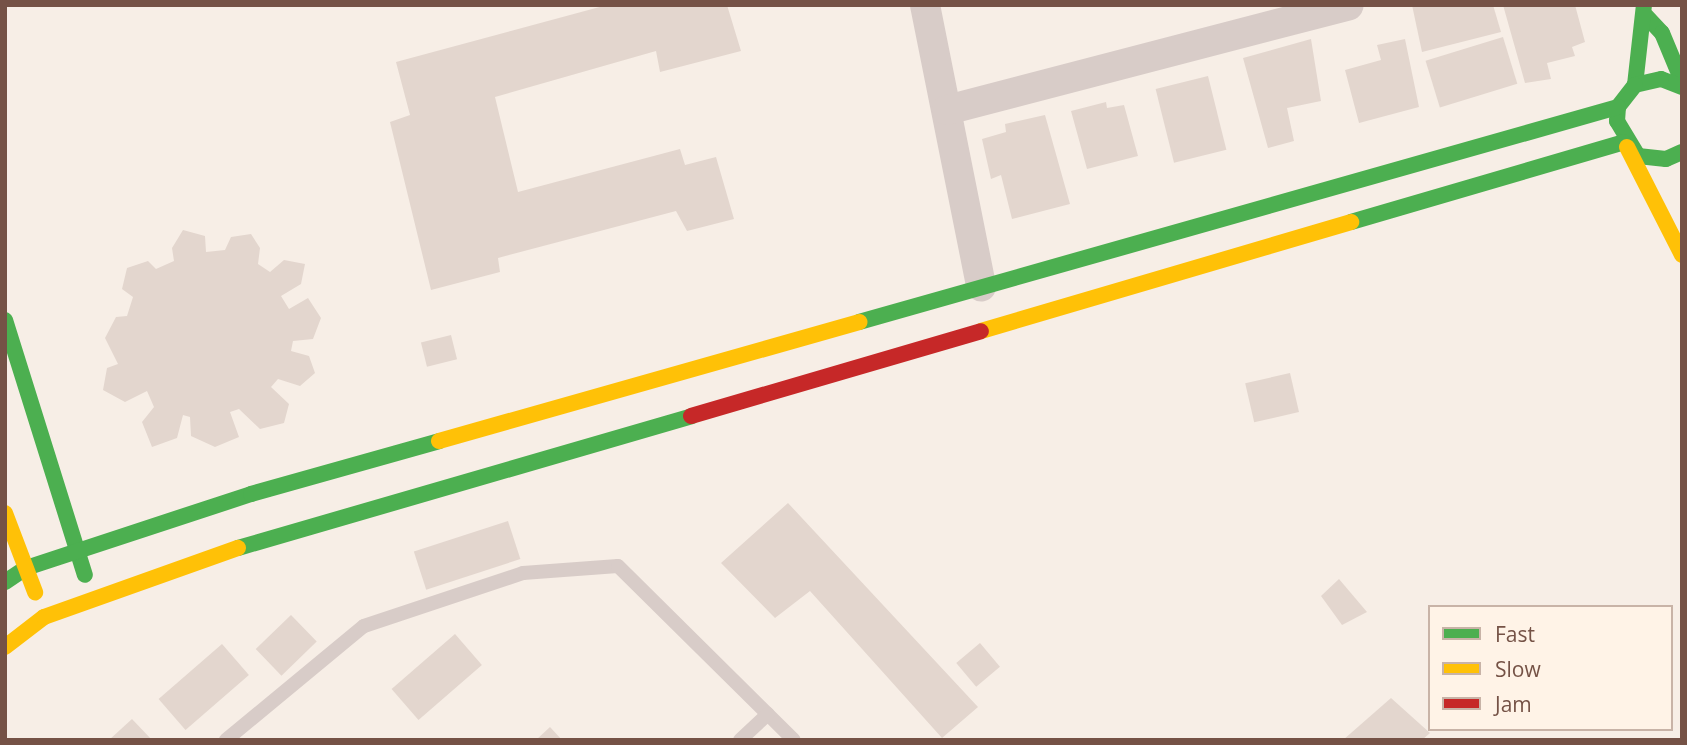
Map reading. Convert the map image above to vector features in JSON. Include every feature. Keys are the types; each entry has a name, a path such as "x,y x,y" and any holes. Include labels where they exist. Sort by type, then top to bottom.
{"street":[{"path":"925,5 981,286"},
{"path":"947,110 1349,5"},
{"path":"1645,10 1662,33 1682,81"},
{"path":"5,582 26,568 251,494 1618,107 1635,85 1645,10"},
{"path":"1635,85 1661,79 1682,87"},
{"path":"1618,107 1626,144 1682,255"},
{"path":"5,647 44,617 94,596 792,387 1626,144 1652,160 1681,155"},
{"path":"5,320 75,551 94,596"},
{"path":"779,344 792,387"},
{"path":"5,513 44,617"}],"lane":[{"path":"226,740 364,626 523,573 618,566 794,740"},
{"path":"740,740 768,714"}],"building":[{"path":"607,5 727,5 741,51 660,72 656,51 495,97 518,192 680,149 685,165 716,157 734,219 687,231 676,211 498,258 500,272 431,290 390,122 410,115 396,62"},
{"path":"1412,5 1493,5 1501,32 1422,52"},
{"path":"1503,5 1575,5 1585,42 1572,47 1575,56 1547,63 1551,79 1525,83"},
{"path":"1503,37 1517,84 1440,108 1426,61"},
{"path":"1311,39 1321,101 1287,108 1294,141 1268,148 1243,58"},
{"path":"1405,39 1419,107 1359,123 1345,70 1381,60 1377,45"},
{"path":"1208,76 1226,150 1174,163 1156,89"},
{"path":"1106,102 1107,108 1124,105 1138,156 1087,169 1071,111"},
{"path":"1045,115 1070,204 1012,219 1001,175 991,179 982,139 1006,132 1005,124"},
{"path":"183,230 205,236 206,252 225,250 231,237 251,234 260,248 258,264 270,272 284,260 305,264 301,284 281,296 289,309 308,298 321,318 313,339 293,341 291,351 309,356 315,373 300,386 278,379 271,387 289,404 284,423 260,429 239,409 230,412 239,437 215,447 191,436 190,417 183,415 177,438 152,447 142,422 154,407 147,391 125,402 103,390 107,368 118,364 105,338 116,317 127,316 133,297 122,289 127,268 148,261 156,269 174,261 172,248"},
{"path":"451,335 457,359 427,367 421,342"},
{"path":"1290,373 1299,412 1254,422 1245,383"},
{"path":"788,503 978,707 942,738 810,591 775,618 721,563"},
{"path":"508,521 520,559 426,590 414,552"},
{"path":"1339,579 1367,612 1342,625 1321,596"},
{"path":"291,615 317,642 281,676 256,649"},
{"path":"455,634 482,665 419,720 392,689"},
{"path":"980,643 1000,667 976,687 956,663"},
{"path":"222,644 249,675 186,730 159,699"},
{"path":"1391,698 1430,733 1422,740 1343,740"},
{"path":"132,719 152,740 109,740"},
{"path":"550,727 562,740 536,740"}],"traffic: fast":[{"path":"1635,85 1644,5"},
{"path":"1646,16 1662,33 1682,81"},
{"path":"1682,87 1661,79 1635,85 1618,107 1617,121 1638,156 1666,159 1682,152"},
{"path":"859,322 1618,107"},
{"path":"1351,222 1624,142"},
{"path":"5,320 85,575"},
{"path":"238,548 691,416"},
{"path":"5,582 26,568 251,494 439,441"}],"traffic: slow":[{"path":"1627,147 1682,255"},
{"path":"981,331 1351,222"},
{"path":"439,441 859,322"},
{"path":"5,513 35,592"},
{"path":"5,647 44,617 238,548"}],"traffic: jam":[{"path":"691,416 981,331"}]}
